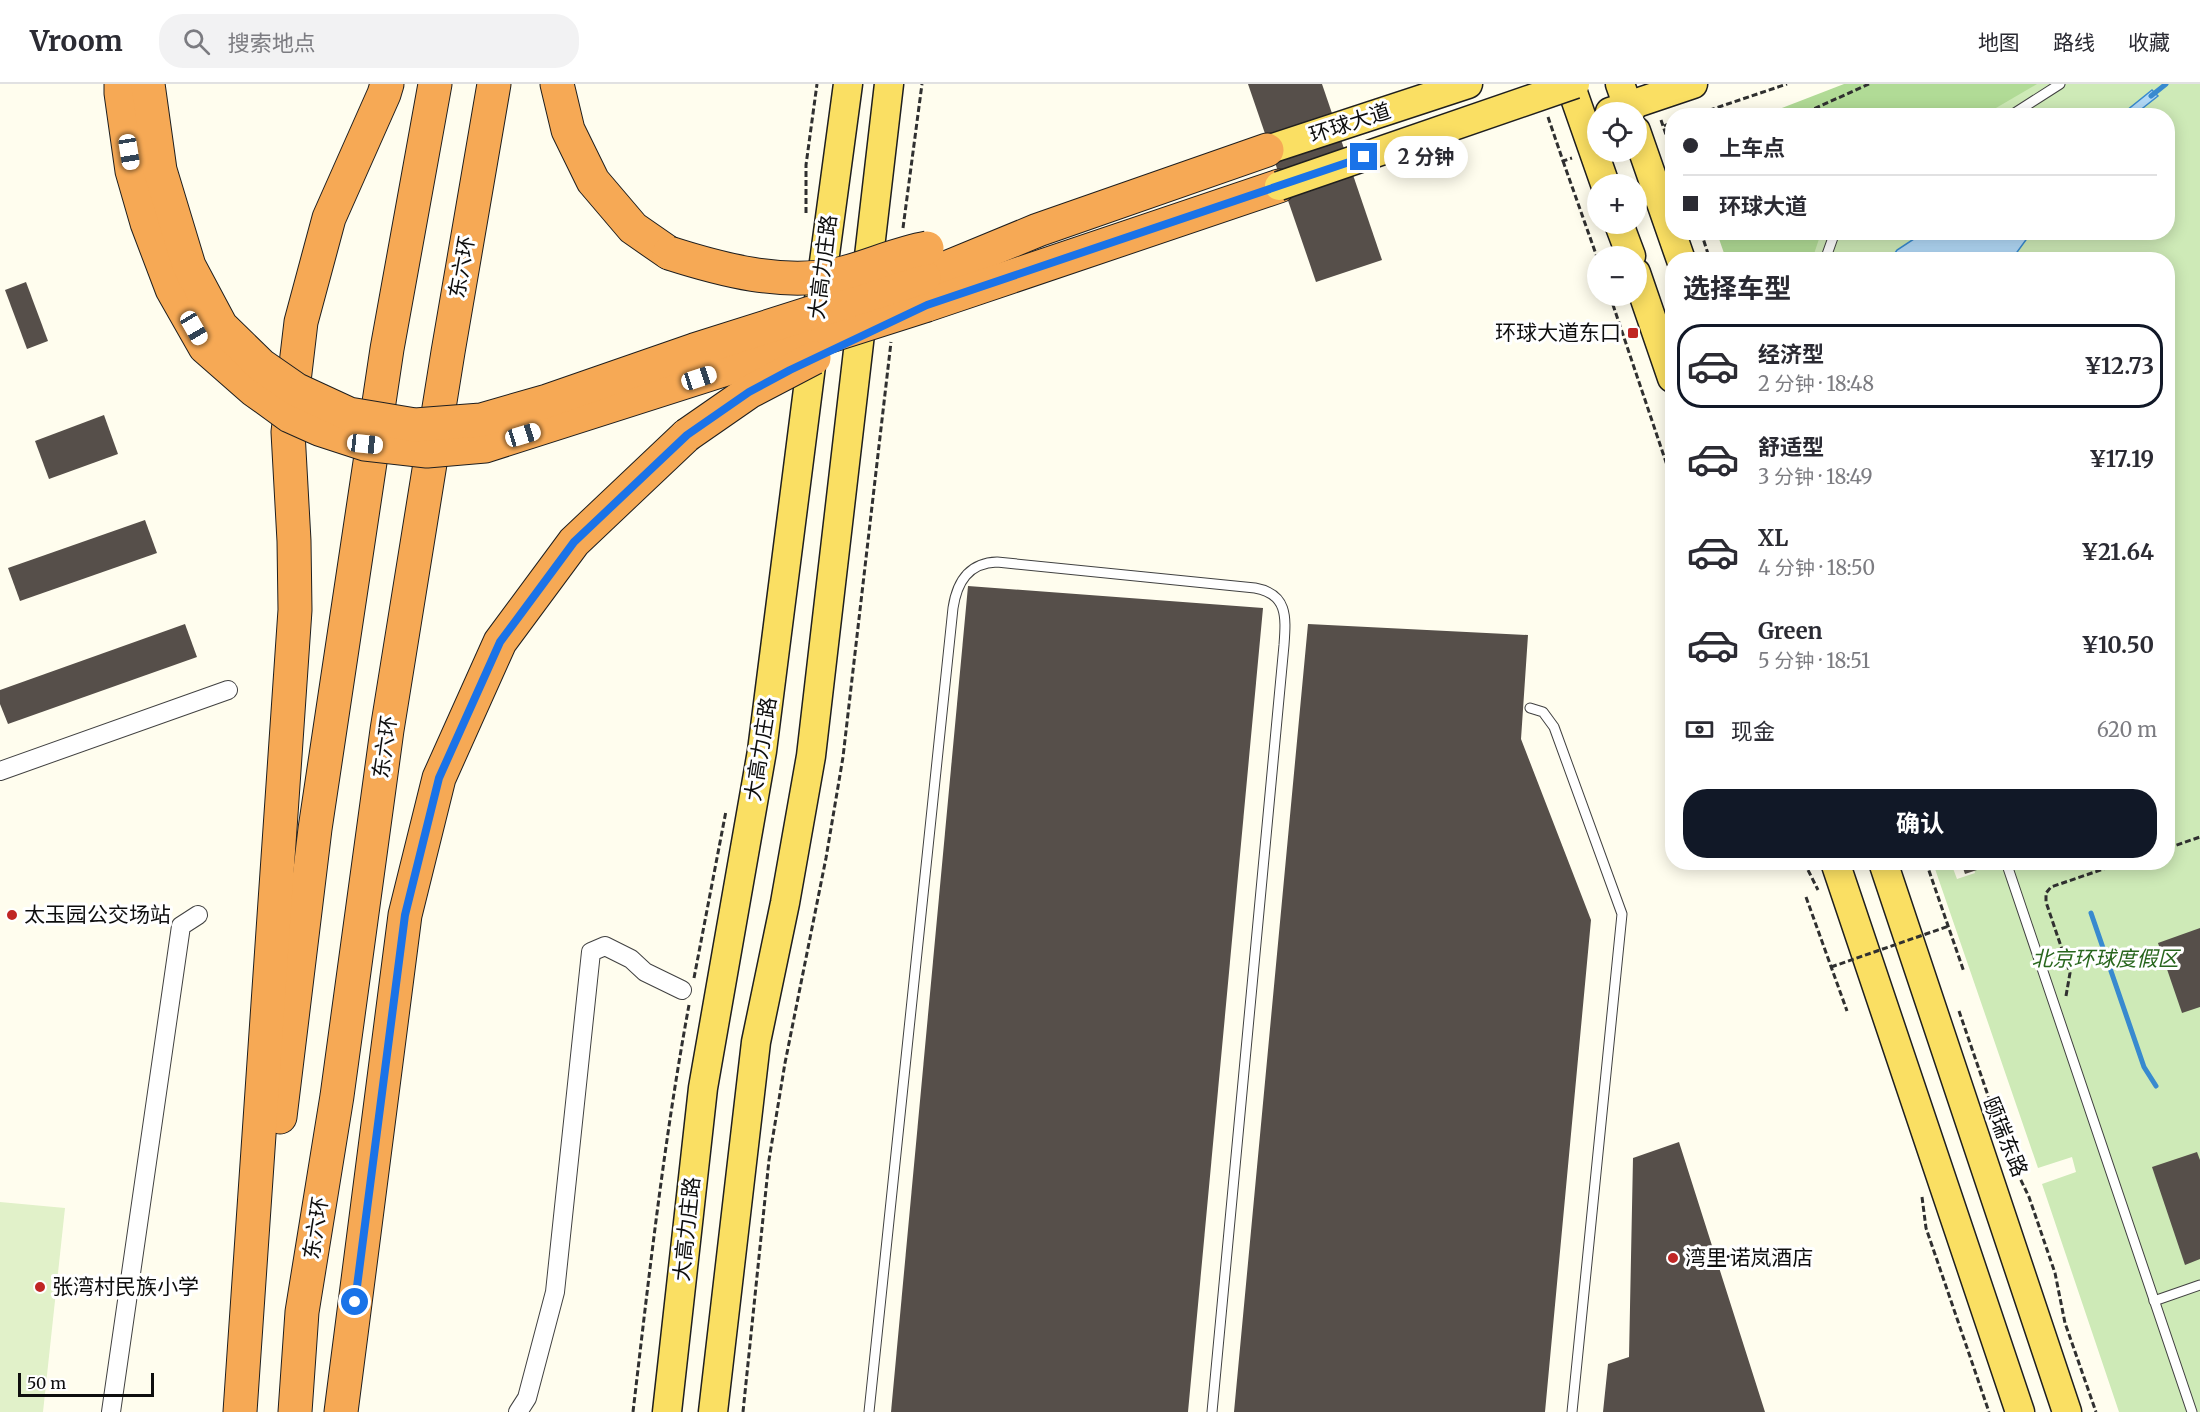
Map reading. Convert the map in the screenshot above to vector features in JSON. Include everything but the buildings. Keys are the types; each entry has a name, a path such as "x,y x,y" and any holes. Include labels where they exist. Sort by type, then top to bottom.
{"highway":[{"path":"121,84 132,171 147,223 172,290 205,347 254,390 290,416 319,429 365,444 427,451 485,446 926,277 1038,230 1267,150"},
{"path":"148,84 159,170 189,266 220,326 261,365 297,390 349,414 415,425 481,420 547,401 694,350 926,277 1280,186"},
{"path":"240,1412 295,610 288,432 301,322 329,218 387,84"},
{"path":"245,1412 315,829 387,349 435,84"},
{"name":"东六环","path":"295,1412 302,1312 337,1096 387,730 494,84"},
{"path":"557,84 568,130 593,181 633,228 669,253 713,267 792,278 839,274 908,251 926,277"},
{"path":"341,1412 405,915 439,778 500,642 574,542 687,435 749,392 790,370 926,277"}],"main road":[{"name":"大高力庄路","path":"667,1412 703,1088 762,751 848,84"},
{"path":"713,1412 756,1042 785,903 811,756 889,84"},
{"name":"环球大道","path":"1267,150 1468,84"},
{"path":"1570,84 1587,114"},
{"name":"环球大道","path":"1280,186 1575,84"},
{"path":"1644,102 1693,84"},
{"path":"1645,162 1665,217"},
{"path":"1647,305 1665,358"},
{"path":"1839,870 2020,1412"},
{"name":"颐瑞东路","path":"1886,870 2067,1412"}],"street":[{"path":"0,771 228,690"},
{"path":"111,1412 181,926 198,915"},
{"path":"518,1412 527,1398 555,1292 591,952 605,946 631,959 645,972 688,991"}],"lane":[{"path":"2022,108 2060,84"},
{"path":"869,1412 953,608 958,587 966,574 978,565 997,562 1254,588 1272,594 1284,611 1284,645 1212,1412"},
{"path":"1530,708 1543,712 1554,727 1622,914 1572,1412"},
{"path":"2009,870 2192,1412"},
{"path":"2154,1301 2200,1285"}],"path":[{"path":"806,224 806,165 817,84"},
{"path":"1716,108 1787,84"},
{"path":"1816,108 1869,84"},
{"path":"1548,117 1593,246"},
{"path":"1563,161 1587,152"},
{"path":"1613,306 1665,459"},
{"path":"633,1412 654,1231 688,991 728,801"},
{"path":"2175,846 2200,837"},
{"path":"1808,870 1821,895"},
{"path":"1929,870 1964,972"},
{"path":"2066,998 2070,973 2046,902 2046,892 2051,887 2101,870"},
{"path":"1806,897 1847,1011"},
{"path":"1831,967 1949,926"},
{"path":"1932,929 1935,940"},
{"name":"颐瑞东路","path":"1958,1007 2007,1151 2029,1197 2055,1273 2065,1323 2096,1412"},
{"path":"1920,1187 1926,1228 1989,1412"}],"green space":[{"path":"1844,84 2037,84 1996,108 1782,108"},
{"name":"北京环球度假区","path":"2025,84 2200,84 2200,1412 2119,1412 2042,1184 2076,1172 2072,1157 2038,1168 1935,870 1954,870 1957,879 1975,873 1974,870 2175,870 2175,252 1780,252 1797,240 2175,240 2175,108 1982,108"},
{"path":"1720,240 1819,240 1815,252 1724,252"},
{"path":"0,1202 65,1208 43,1412 0,1412"}],"water":[{"path":"2152,90 2158,96 2143,108 2130,108"},
{"path":"1912,240 2026,240 2017,252 1896,252"}],"waterway":[{"path":"2151,96 2166,84"},
{"path":"2091,913 2144,1067 2156,1086"}],"place":[{"name":"环球大道东口","path":"1633,333"},
{"name":"太玉园公交场站","path":"12,915"},
{"name":"湾里·诺岚酒店","path":"1673,1258"},
{"name":"张湾村民族小学","path":"40,1287"}],"route":[{"path":"355,1302 405,915 439,778 500,642 574,542 687,435 749,392 790,370 927,305 1364,157"}]}
